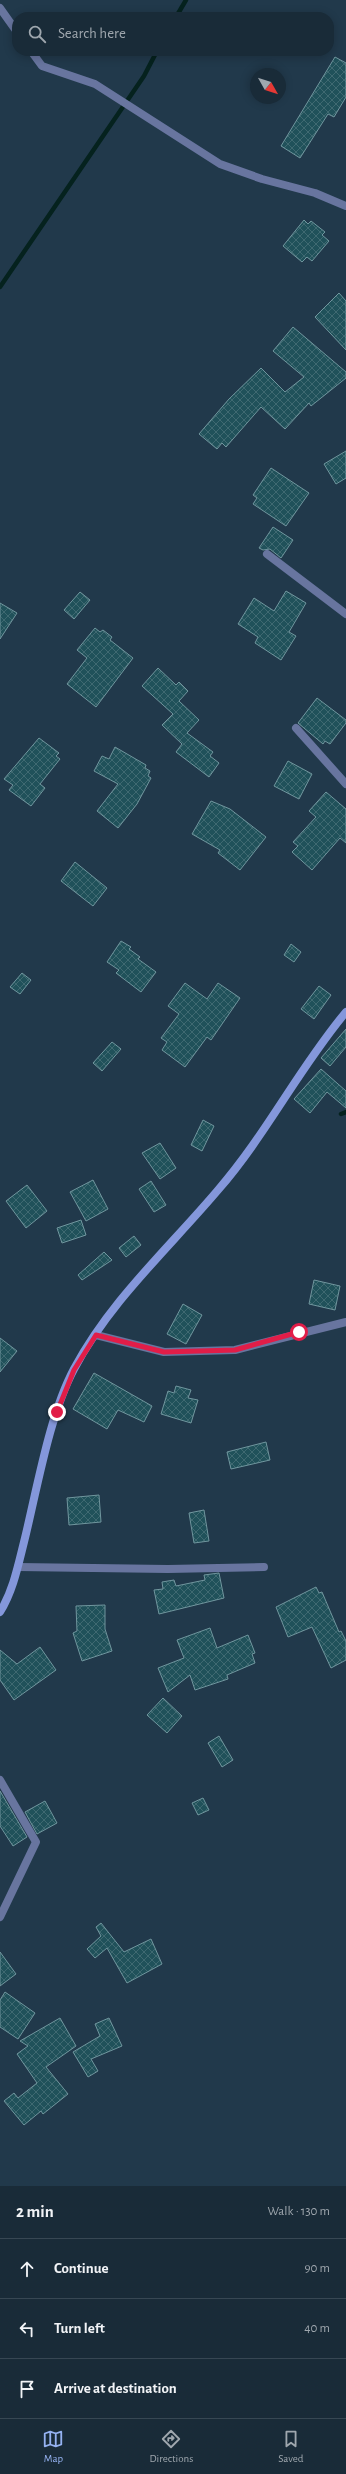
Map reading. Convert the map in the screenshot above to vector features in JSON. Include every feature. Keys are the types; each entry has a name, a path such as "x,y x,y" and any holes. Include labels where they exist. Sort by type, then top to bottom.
{"street":[{"path":"0,8 12,25"},
{"path":"35,56 42,66 95,84 220,164 262,179 315,193 346,206"},
{"path":"267,554 346,614"},
{"path":"296,728 346,784"},
{"path":"0,1612 7,1600 18,1567 57,1412 74,1370 96,1335 155,1258 219,1190 346,1012"},
{"path":"96,1335 164,1352 235,1350 346,1322"},
{"path":"18,1567 168,1569 264,1567"},
{"path":"0,1780 36,1842 0,1917"}],"building":[{"path":"335,57 346,63 346,97 334,117 328,114 300,158 281,146"},
{"path":"304,220 308,224 311,221 325,232 322,235 329,241 312,261 307,257 302,262 283,246"},
{"path":"339,293 346,301 346,350 315,317"},
{"path":"293,327 346,372 346,378 311,406 309,403 285,429 261,407 226,447 222,443 217,449 199,434 229,399 261,368 285,392 304,377 273,351"},
{"path":"346,451 346,478 336,484 324,464"},
{"path":"271,468 309,493 286,526 253,504 257,498 253,495"},
{"path":"273,527 293,540 281,558 270,549 263,550 259,548"},
{"path":"286,591 306,603 289,632 296,636 281,660 255,643 258,637 238,624 254,598 274,611"},
{"path":"80,592 90,600 74,619 64,610"},
{"path":"0,603 17,613 0,639"},
{"path":"95,628 100,632 103,630 112,637 110,640 133,658 96,707 67,684 87,658 77,650"},
{"path":"158,668 176,685 179,682 188,691 179,701 199,720 187,733 213,752 210,756 219,763 209,777 176,752 182,744 162,725 173,714 142,686"},
{"path":"317,698 346,720 346,723 330,744 325,741 323,744 298,723"},
{"path":"39,738 59,753 56,756 60,759 40,784 45,788 31,806 9,790 13,785 4,779"},
{"path":"115,747 146,765 145,768 150,771 148,776 151,778 137,804 118,828 97,811 118,784 94,771 102,756 109,759"},
{"path":"288,761 312,774 299,799 274,786"},
{"path":"326,792 346,809 346,843 340,838 312,870 292,852 298,846 293,842 316,817 309,811"},
{"path":"211,801 230,809 266,837 240,870 218,853 220,850 192,834"},
{"path":"75,862 107,888 93,906 61,881"},
{"path":"121,941 131,947 129,949 140,957 138,959 156,972 141,992 116,973 119,970 107,962"},
{"path":"291,944 301,952 294,962 284,955"},
{"path":"22,973 31,980 20,994 10,987"},
{"path":"185,983 207,999 218,983 240,998 211,1040 207,1037 185,1067 162,1050 167,1042 161,1038 179,1014 168,1006"},
{"path":"319,986 331,995 314,1019 301,1009"},
{"path":"346,1029 346,1047 330,1066 321,1058"},
{"path":"112,1042 121,1049 102,1071 93,1063"},
{"path":"321,1069 346,1091 346,1108 327,1092 310,1113 294,1099"},
{"path":"203,1120 214,1126 202,1151 191,1145"},
{"path":"160,1143 176,1168 160,1179 142,1153"},
{"path":"93,1180 108,1209 86,1221 70,1192"},
{"path":"151,1181 166,1205 154,1212 139,1189"},
{"path":"27,1185 47,1211 26,1228 6,1201"},
{"path":"81,1220 86,1235 62,1243 57,1228"},
{"path":"134,1236 141,1245 126,1257 119,1248"},
{"path":"104,1252 112,1260 82,1280 78,1275"},
{"path":"314,1280 340,1286 335,1310 309,1304"},
{"path":"183,1304 202,1315 186,1344 167,1334"},
{"path":"0,1338 17,1351 0,1372"},
{"path":"94,1373 152,1406 144,1422 118,1410 107,1429 73,1409"},
{"path":"176,1386 191,1390 188,1398 198,1400 191,1423 161,1414 168,1391 174,1393"},
{"path":"266,1442 270,1460 231,1469 227,1452"},
{"path":"99,1495 101,1522 69,1525 67,1498"},
{"path":"204,1510 209,1541 194,1543 189,1513"},
{"path":"219,1573 224,1598 159,1614 154,1590 163,1589 162,1582 174,1580 176,1586 205,1580 204,1575"},
{"path":"316,1587 319,1593 322,1592 339,1632 341,1631 346,1641 346,1660 331,1668 312,1627 288,1637 276,1607"},
{"path":"105,1605 105,1629 112,1651 82,1661 73,1633 77,1631 76,1606"},
{"path":"210,1628 217,1648 248,1635 255,1653 252,1654 255,1663 227,1675 228,1679 195,1690 190,1675 168,1692 158,1668 184,1658 177,1640"},
{"path":"40,1647 56,1670 14,1700 0,1680 0,1650 17,1664"},
{"path":"163,1698 182,1716 167,1733 147,1715"},
{"path":"219,1736 233,1760 222,1767 208,1743"},
{"path":"0,1791 27,1837 13,1846 0,1826"},
{"path":"203,1798 209,1810 198,1815 192,1803"},
{"path":"45,1801 57,1823 37,1834 25,1812"},
{"path":"101,1923 124,1952 151,1939 162,1964 127,1983 107,1948 95,1958 87,1949 101,1936 96,1927"},
{"path":"0,1952 16,1974 0,1986"},
{"path":"5,1992 35,2013 18,2039 0,2027 0,2000"},
{"path":"60,2018 76,2046 46,2067 68,2094 43,2114 41,2111 24,2125 4,2101 14,2093 18,2098 37,2083 17,2054 28,2046 20,2041"},
{"path":"109,2018 122,2046 91,2059 98,2071 88,2077 73,2052 100,2036 95,2024"}],"waterway":[{"path":"179,12 186,0"},
{"path":"0,287 144,76 154,56"},
{"path":"341,1114 346,1112"}],"route":[{"path":"57,1412 74,1370 96,1335 164,1352 235,1350 299,1332"}]}
